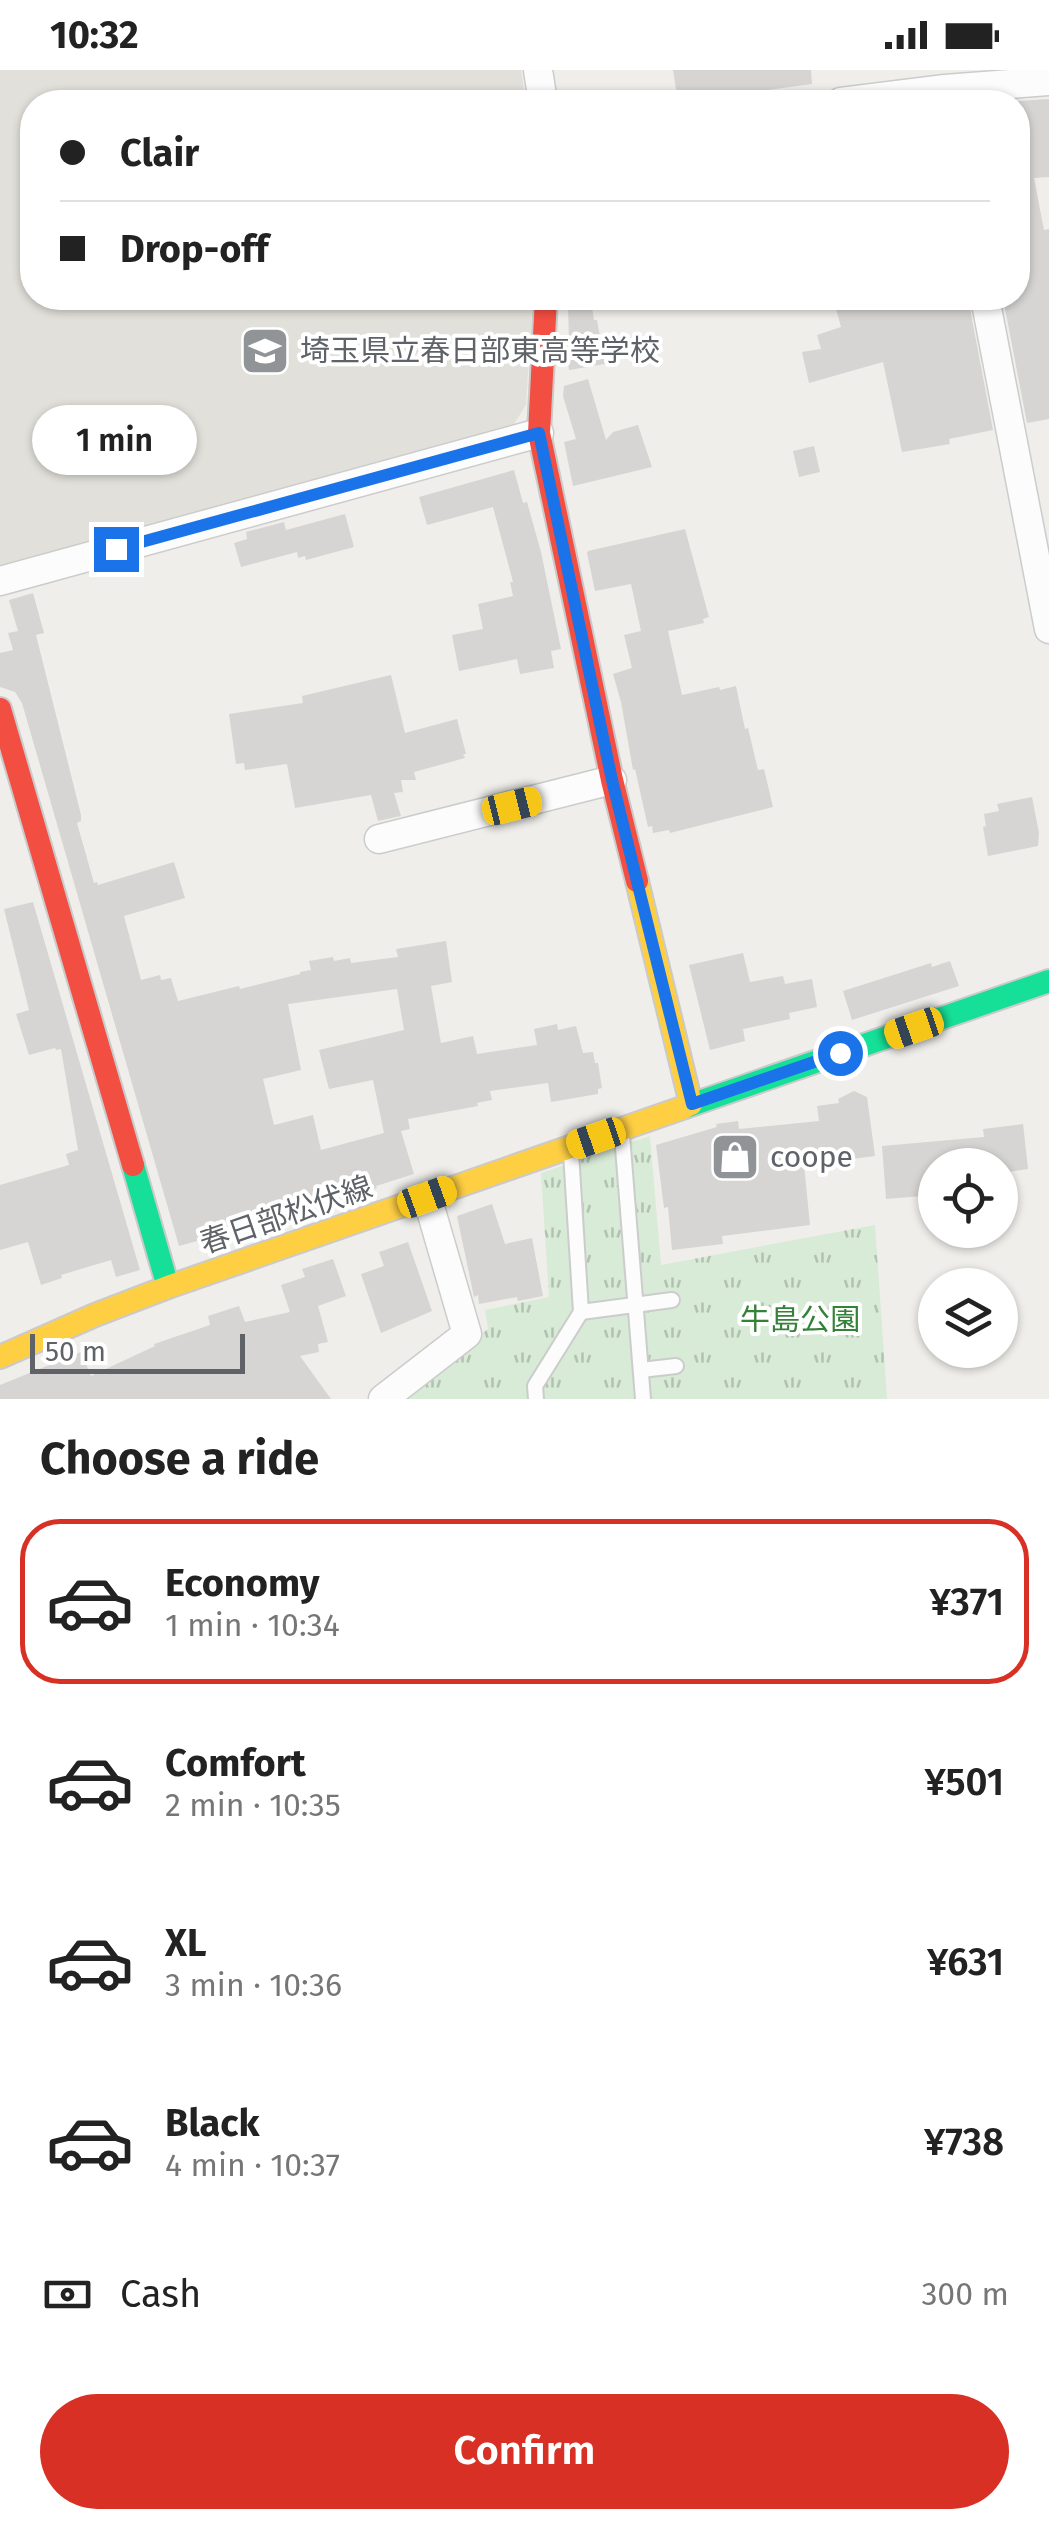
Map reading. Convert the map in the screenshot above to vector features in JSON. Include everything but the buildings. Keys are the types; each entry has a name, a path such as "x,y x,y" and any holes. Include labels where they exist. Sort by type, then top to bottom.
{"street":[{"path":"987,90 1049,81"},
{"path":"545,310 539,433 612,780 692,1104"},
{"path":"987,310 1049,629"},
{"path":"0,581 539,433"},
{"path":"0,709 168,1288"},
{"path":"379,840 612,780"},
{"name":"春日部松伏線","path":"0,1357 168,1288 692,1104 952,1023 1049,981"},
{"path":"383,1399 467,1334 427,1197"}],"lane":[{"path":"622,1129 643,1399"},
{"path":"536,1399 535,1386 581,1312 571,1146"},
{"path":"581,1312 672,1300"},
{"path":"641,1370 676,1366"}],"shaded area":[{"name":"埼玉県立春日部東高等学校","path":"0,70 521,70 524,90 20,90 20,310 532,310 526,405 512,427 0,566"}],"green space":[{"name":"牛島公園","path":"650,1136 661,1265 875,1225 887,1399 398,1399 488,1329 485,1310 549,1297 541,1173"}],"traffic: fast":[{"path":"685,1107 1049,981"},
{"path":"133,1165 168,1287"}],"traffic: slow":[{"path":"637,881 691,1104"},
{"path":"0,1357 168,1287 685,1107"}],"traffic: jam":[{"path":"545,310 539,433 637,881"},
{"path":"0,709 133,1165"}],"place":[{"name":"埼玉県立春日部東高等学校","path":"265,351"},
{"name":"coope","path":"735,1157"}],"route":[{"path":"116,549 539,433 612,780 692,1104 840,1053"}]}
